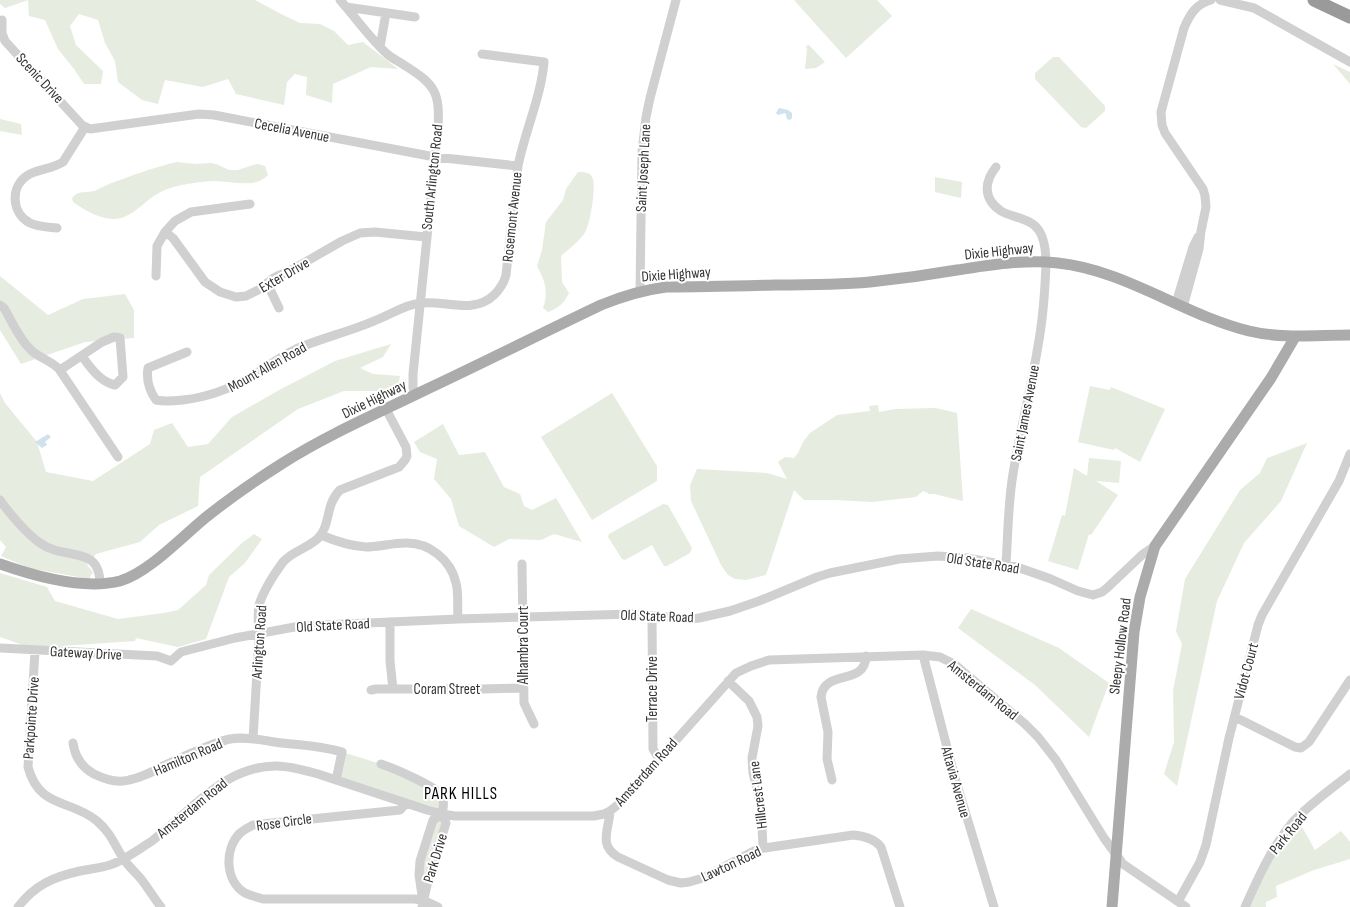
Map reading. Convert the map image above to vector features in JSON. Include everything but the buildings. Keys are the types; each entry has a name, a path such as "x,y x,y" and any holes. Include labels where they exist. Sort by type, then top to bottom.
{"highway":[{"path":"1314,0 1350,17"}],"main road":[{"name":"Dixie Highway","path":"0,564 23,571 81,584 100,584 121,580 139,572 234,496 284,462 327,438 601,305 640,291 666,287 868,282 1015,262 1046,262 1074,265 1099,272 1217,321 1249,331 1295,336 1350,335"},
{"name":"Sleepy Hollow Road","path":"1112,907 1134,632 1140,597 1155,546 1271,378 1295,336"}],"street":[{"name":"South Arlington Road","path":"340,0 387,54 424,78 434,91 439,109 412,374 413,388 416,395"},
{"name":"Saint Joseph Lane","path":"640,291 642,152 649,105 676,0"},
{"path":"1180,305 1193,247 1201,230 1206,207 1205,196 1203,189 1165,133 1161,112 1189,15 1198,5 1212,0"},
{"path":"1220,0 1254,8 1350,62"},
{"path":"346,7 415,17"},
{"path":"380,47 386,13"},
{"name":"Scenic Drive","path":"2,20 2,33 5,41 85,127"},
{"name":"Rosemont Avenue","path":"420,303 476,305 490,299 500,288 506,275 521,149 543,77 544,62 482,54"},
{"name":"Cecelia Avenue","path":"85,127 90,129 101,128 199,114 214,115 434,157 518,166"},
{"path":"57,228 35,225 21,216 16,205 16,192 21,180 29,174 63,162 85,127"},
{"name":"Saint James Avenue","path":"996,166 988,179 987,193 990,199 994,206 1001,211 1027,221 1037,228 1044,242 1046,262 1038,346 1013,476 1006,564"},
{"path":"156,276 157,246 165,232 175,221 191,212 250,204"},
{"name":"Exter Drive","path":"165,232 173,238 206,282 220,292 232,296 246,296 262,288 277,276 288,272 342,241 360,234 375,232 426,237"},
{"path":"267,283 279,308"},
{"name":"Mount Allen Road","path":"186,352 148,368 148,384 156,400 167,402 194,399 219,392 253,375 293,351 317,340 349,332 404,308 420,303"},
{"path":"0,305 4,308 31,350 52,362 60,370 118,457"},
{"path":"60,370 102,342 114,337 120,338 123,377 115,385 107,384 82,356"},
{"path":"386,409 406,447 407,456 402,465 399,467 340,490 336,493 329,506 325,526 321,535 348,545 363,547 406,543 421,545 432,549 444,559 452,571 457,584 458,619"},
{"name":"Vidot Court","path":"1177,901 1200,862 1206,845 1234,716 1262,615 1339,481 1350,454"},
{"path":"0,500 12,516 40,543 52,550 86,556 91,560 97,566 100,576 100,584"},
{"name":"Arlington Road","path":"253,739 259,633 259,606 271,581 288,558 297,550 317,541 321,535"},
{"name":"Old State Road","path":"170,661 181,652 259,633 300,626 458,619 633,614 691,619 730,611 759,602 830,573 899,559 938,556 955,556 1006,564 1030,571 1078,591 1093,595 1102,592 1143,554 1155,546"},
{"name":"Alhambra Court","path":"522,564 524,703 534,724"},
{"name":"Terrace Drive","path":"652,616 653,749 658,759"},
{"path":"390,622 390,661 393,689"},
{"name":"Gateway Drive","path":"0,648 157,656 170,661"},
{"name":"Parkpointe Drive","path":"36,650 28,767 31,777 35,784 46,795 62,804 88,814 97,821 114,840 123,858 142,880 161,907"},
{"name":"Amsterdam Road","path":"18,907 30,892 54,878 110,865 152,841 211,790 239,774 266,767 281,766 298,768 406,803 442,814 455,816 594,816 610,811 620,803 728,681 736,674 751,666 769,660 923,655 940,657 954,664 1025,724 1038,737 1056,760 1104,838 1123,864 1186,907"},
{"name":"Altavia Avenue","path":"923,655 954,778 994,907"},
{"path":"832,780 827,759 828,732 821,696 822,692 830,681 853,675 861,671 866,664 866,656"},
{"path":"1234,716 1295,747 1301,748 1309,742 1350,680"},
{"name":"Hillcrest Lane","path":"728,681 749,701 757,717 758,726 752,758 753,772 761,806 763,848"},
{"name":"Coram Street","path":"371,690 523,688"},
{"name":"Hamilton Road","path":"74,743 74,750 79,763 83,767 98,776 124,781 150,773 175,760 219,742 231,739 253,739 327,748 342,752 336,780"},
{"path":"382,764 438,791 444,800 442,814"},
{"name":"Park Road","path":"1245,907 1268,858 1290,825 1310,806 1350,774"},
{"name":"Rose Circle","path":"406,803 400,810 253,825 239,834 235,841 229,858 229,869 239,888 252,896 263,899 422,903"},
{"name":"Lawton Road","path":"610,811 606,839 608,850 618,858 675,882 689,882 703,878 758,849 853,835 864,836 874,840 881,847 900,907"},
{"name":"Park Drive","path":"442,814 446,823 422,903 419,875 420,861 433,820 442,814"},
{"path":"422,903 438,907"}],"shaded area":[{"path":"0,0 28,0 5,8 0,4"},
{"path":"28,0 255,0 300,23 320,24 334,31 348,45 363,42 398,69 371,67 333,84 332,103 306,95 307,77 295,74 287,82 284,105 236,94 228,79 203,87 165,80 158,104 142,100 118,82 115,61 105,43 98,20 79,14 70,26 76,45 103,71 101,84 84,84 58,49 45,20 29,16"},
{"path":"794,0 877,0 892,16 846,58"},
{"path":"809,45 825,62 816,68 805,69 806,46"},
{"path":"1053,57 1059,57 1105,106 1105,111 1086,128 1081,127 1035,79 1035,73"},
{"path":"1333,64 1350,72 1350,84"},
{"path":"0,119 21,124 22,135 0,131"},
{"path":"177,162 196,164 211,163 229,170 238,170 258,164 265,166 268,175 263,180 256,182 242,183 212,181 193,183 164,190 129,215 117,219 97,216 73,202 72,198 74,195 82,192 95,191 134,175"},
{"path":"578,172 590,174 592,177 594,188 590,215 584,234 561,256 562,282 569,293 561,305 548,312 543,308 546,292 537,266 542,250 546,222 563,200 566,189"},
{"path":"935,177 962,182 961,198 935,192"},
{"path":"0,276 48,315 83,299 125,294 134,310 134,338 85,342 21,364 0,330"},
{"path":"391,344 383,357 360,368 373,374 400,376 397,391 344,391 298,409 200,477 198,506 159,525 140,542 96,554 87,565 93,572 89,579 29,568 1,556 6,547 0,540 0,393 5,403 37,442 46,472 93,481 150,444 154,430 172,423 188,447 208,444 232,417 281,389 335,361"},
{"path":"1090,386 1110,390 1111,387 1165,409 1140,462 1115,448 1114,450 1078,442"},
{"path":"612,393 657,466 657,481 592,520 541,437"},
{"path":"878,405 879,412 895,409 936,408 957,413 963,501 928,494 923,491 916,497 872,502 804,500 794,490 766,575 746,580 735,579 728,575 721,565 691,501 690,485 697,469 767,473 787,479 778,462 785,457 794,458 810,433 837,415 870,411 869,406"},
{"path":"443,424 459,455 485,452 504,487 520,494 524,506 532,510 556,498 582,542 554,534 541,540 509,539 494,547 459,526 451,499 434,479 437,459 420,452 414,442"},
{"path":"1307,443 1281,501 1244,543 1217,601 1177,786 1164,774 1174,742 1173,691 1182,644 1176,631 1185,579 1240,490 1260,473 1267,458"},
{"path":"1089,458 1121,461 1119,483 1096,481 1118,495 1091,535 1089,534 1078,570 1048,561 1062,515 1065,516 1074,468 1087,476"},
{"path":"663,504 668,505 692,548 690,553 667,566 664,566 652,545 625,560 622,559 608,537 609,534"},
{"path":"254,534 262,539 245,563 229,577 206,639 178,647 136,638 135,641 31,648 0,637 0,573 47,587 55,601 118,619 164,613 178,610 206,585 209,575 242,543"},
{"path":"971,609 1059,648 1109,683 1089,737 1035,685 958,628"},
{"path":"342,752 381,764 438,791 442,814 336,780"},
{"path":"1297,818 1315,850 1341,831 1350,842 1350,859 1314,870 1276,886 1277,897 1266,902 1266,907 1245,907"},
{"path":"436,820 443,821 426,877 424,877 421,872"}],"water":[{"path":"779,108 788,110 792,113 792,118 790,120 787,119 785,113 778,115 776,113"},
{"path":"48,434 51,437 45,442 47,445 42,448 35,442"}],"district":[{"name":"PARK HILLS","path":"461,793"}]}
